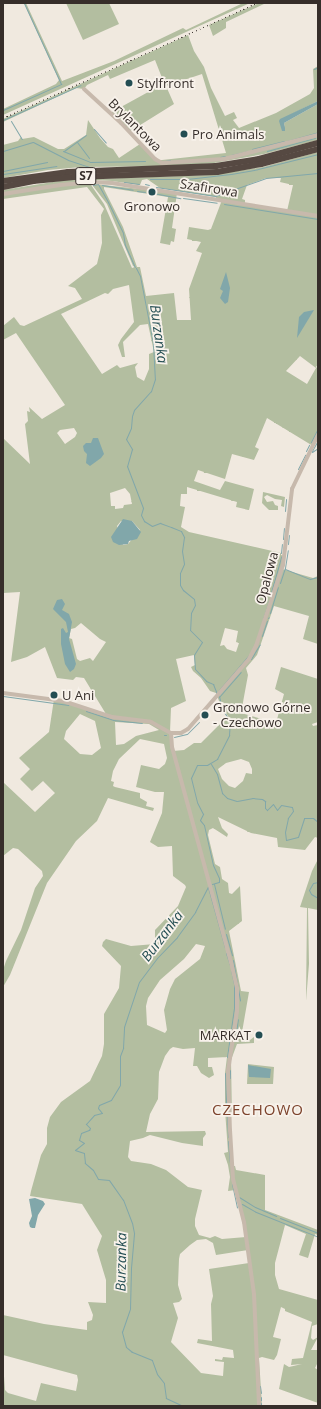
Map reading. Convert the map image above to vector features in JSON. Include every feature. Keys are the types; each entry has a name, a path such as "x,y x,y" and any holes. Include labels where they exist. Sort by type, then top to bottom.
{"highway":[{"name":"S7","path":"3,181 68,172 216,166 259,158 318,143"},
{"name":"S7","path":"3,187 33,181 74,177 216,172 261,164 318,149"}],"street":[{"name":"Brylantowa","path":"84,89 121,123 155,159 162,162 224,159 318,135"},
{"name":"Szafirowa","path":"3,194 40,187 97,182 136,186 318,216"},
{"name":"Opalowa","path":"172,733 183,732 190,728 249,659 258,643 283,565 292,489 318,436"},
{"path":"3,693 63,701 112,718 150,722 172,733 170,738 172,747 237,988 237,1011 228,1072 230,1130 234,1179 244,1222 254,1294 259,1406"}],"green space":[{"path":"24,3 26,3 62,81 114,61 183,28 186,30 243,3 250,3 3,115 3,109 56,84 59,80"},
{"path":"66,3 109,3 119,24 83,40"},
{"path":"259,3 266,3 226,22 226,28 213,36 209,25"},
{"path":"188,35 194,51 204,67 211,88 225,116 234,112 237,118 233,120 239,128 276,113 310,94 314,88 313,69 318,66 318,101 282,119 285,128 284,123 318,104 318,140 264,154 214,163 177,166 81,167 48,170 3,178 3,145 18,141 21,137 22,139 34,137 58,149 64,149 86,135 88,120 100,138 108,147 113,149 119,158 140,144 158,160 226,153 202,74 166,86 174,104 129,132 110,113 161,85 162,89 165,89 155,60 110,79 108,75 87,85 84,89 76,88 3,122 3,119"},
{"path":"318,152 318,364 316,367 318,369 318,435 313,446 267,418 255,447 259,449 254,460 232,454 225,479 198,470 194,481 220,490 225,481 254,489 249,510 236,507 237,502 187,487 187,494 181,494 180,506 185,507 181,527 189,532 281,553 281,555 284,556 282,569 313,578 318,576 318,644 303,639 309,616 274,606 257,655 246,668 248,675 241,713 276,723 284,694 275,689 281,667 318,679 318,722 312,724 313,726 318,725 318,838 315,837 305,850 278,847 277,838 251,833 218,817 222,828 228,834 227,837 213,828 209,830 208,835 215,864 220,867 222,879 228,883 229,893 232,894 240,886 242,921 229,931 241,991 249,992 241,1038 250,1040 254,1037 254,1043 237,1044 231,1060 232,1117 229,1117 232,1166 235,1166 236,1170 265,1175 265,1210 318,1230 318,1235 315,1234 308,1258 299,1255 306,1234 285,1225 275,1263 275,1275 279,1289 318,1300 318,1324 312,1326 311,1338 313,1340 318,1337 311,1350 318,1350 318,1362 315,1368 318,1370 318,1403 279,1389 284,1364 289,1367 302,1364 291,1365 292,1359 303,1358 312,1322 285,1311 285,1309 281,1307 273,1337 281,1339 277,1355 274,1360 262,1357 259,1358 262,1406 3,1406 3,1362 5,1390 8,1393 36,1401 41,1383 76,1391 78,1380 77,1375 3,1355 3,1315 44,1324 87,1330 87,1322 92,1320 93,1315 88,1302 106,1303 106,1280 97,1250 102,1236 82,1204 30,1196 41,1155 47,1144 47,1128 50,1117 61,1102 90,1081 102,1056 104,1044 104,1014 119,988 121,966 102,946 103,942 106,939 131,946 155,944 155,930 178,906 186,887 173,876 172,846 158,847 150,842 162,813 164,792 155,792 136,787 141,765 159,769 165,764 167,758 164,744 140,739 119,759 113,771 111,781 114,782 113,786 115,787 140,793 140,798 147,802 146,806 154,808 153,811 108,798 97,821 76,841 47,883 10,975 3,987 3,970 6,961 21,930 35,888 43,876 42,871 18,849 13,848 3,856 3,782 35,812 55,793 43,781 32,791 20,779 30,769 19,758 49,732 54,699 106,714 84,678 76,677 73,680 57,678 45,647 27,657 11,662 20,592 3,593 3,438 30,464 25,424 28,421 27,411 30,412 29,407 42,419 65,405 16,333 3,340 3,326 14,317 20,325 24,326 82,299 75,288 68,286 97,264 102,243 101,215 104,209 87,187 3,199 3,190 65,180 211,175 263,167","holes":["266,178 281,178 280,182 293,185 287,211 245,204 245,200 242,199 247,185","147,179 160,188 216,197 216,199 222,200 211,229 208,230 189,227 187,239 201,242 196,251 202,253 189,289 191,320 177,320 174,293 146,296 140,267 137,267 123,227 104,187 168,197 160,243 170,245 171,241 174,242 176,229 172,228 177,193 94,184 93,186 107,204 133,266 135,267 132,268 104,204 89,182 96,180 140,185 142,180","129,285 134,322 118,345 122,357 125,357 123,342 140,325 148,324 154,352 149,354 149,369 144,381 137,377 135,367 138,363 120,368 117,365 102,374 61,314 105,293 108,294 113,289","300,356 316,368 307,384 286,371","74,428 77,433 75,437 65,444 57,433 60,430","125,488 130,494 132,504 124,505 123,508 115,509 115,506 111,506 110,493","121,521 132,521 140,530 128,544 123,545 117,526","81,623 100,639 106,642 93,661 90,658 80,661 77,659 72,639 69,638 71,629 75,628","225,628 238,631 236,642 239,643 236,652 227,649 224,645 220,646","194,655 195,665 191,667 193,671 201,678 210,691 216,693 222,709 228,716 201,743 194,743 184,750 173,751 170,732 171,708 186,701 176,659","80,714 95,721 101,748 92,755 80,754 64,739 66,731","115,722 149,724 159,730 136,736 124,744 116,745","241,759 249,762 252,769 252,774 246,773 243,781 235,788 229,786 222,779 218,769 226,763","196,944 205,946 200,959 175,979 170,989 164,1010 167,1030 165,1033 147,1025 146,1006 148,998 160,980 184,959","173,1047 183,1049 195,1048 193,1066 197,1066 201,1073 209,1078 214,1075 212,1067 208,1067 208,1058 227,1057 225,1073 225,1110 228,1152 224,1153 230,1177 228,1191 235,1190 246,1237 222,1239 215,1236 210,1238 199,1235 195,1226 195,1219 202,1190 188,1187 166,1170 151,1164 131,1161 128,1157 130,1141 150,1135 182,1143 203,1146 203,1138 206,1134 205,1131 146,1132 150,1114 158,1099 159,1072 165,1056","206,1239 213,1243 216,1255 248,1250 249,1263 209,1269 213,1296 211,1304 212,1341 198,1339 197,1343 233,1350 234,1358 223,1357 222,1360 215,1359 215,1361 224,1362 223,1376 201,1373 171,1342 178,1318 173,1303 179,1302 182,1299 178,1285 180,1254 197,1240"]},
{"path":"263,492 285,497 284,507 281,506 282,500 275,499 267,495 264,497 267,502 273,501 275,505 278,506 278,510 269,510 262,503"},
{"path":"318,859 318,910 308,908 309,964 306,1001 307,908 300,907 312,871"},
{"path":"248,1064 274,1067 273,1084 247,1084"}],"water":[{"path":"318,101 318,104 284,123 285,131 282,131 279,121 280,119"},
{"path":"226,272 230,288 228,302 225,304 220,298 223,291 220,289"},
{"path":"314,310 297,338 299,317 304,312"},
{"path":"93,438 98,438 104,454 90,466 86,463 87,454 84,451 83,446 86,443 91,443"},
{"path":"123,519 132,521 141,532 137,539 129,541 128,544 119,545 113,542 111,537"},
{"path":"62,599 65,604 62,610 69,614 72,622 69,639 76,664 74,669 70,672 65,664 61,644 61,629 63,628 66,633 68,632 66,622 53,609 57,600"},
{"path":"248,1065 271,1069 270,1078 249,1077"},
{"path":"35,1198 43,1201 45,1204 38,1215 35,1228 32,1228 30,1227 29,1223 32,1216 29,1199"}],"waterway":[{"path":"3,110 61,84 24,3"},
{"path":"314,69 318,67"},
{"path":"3,120 81,85"},
{"path":"11,121 22,139"},
{"path":"94,129 106,143"},
{"path":"287,141 318,132"},
{"path":"64,151 86,135"},
{"path":"267,151 315,138"},
{"path":"252,149 284,141"},
{"name":"Burzanka","path":"3,151 33,142 68,160 90,167"},
{"path":"77,142 89,158"},
{"path":"63,151 90,162 145,161"},
{"path":"231,155 249,151"},
{"path":"150,179 187,179 231,174 318,154"},
{"path":"220,157 225,156"},
{"path":"165,161 170,160"},
{"path":"3,171 47,162"},
{"path":"3,174 56,166"},
{"path":"156,187 215,196 266,178 318,173"},
{"path":"124,182 139,184"},
{"name":"Burzanka","path":"93,185 98,184 108,202 123,233 125,245 135,267"},
{"path":"145,184 149,185"},
{"path":"102,185 133,190"},
{"path":"137,191 145,192"},
{"path":"148,192 180,198"},
{"path":"183,198 217,203"},
{"path":"224,204 318,219"},
{"name":"Burzanka","path":"136,268 140,276 153,343 155,379 151,391 134,410 132,416 131,428 126,439 132,449 127,466 143,508 141,515 144,521 152,526 160,523 171,527 181,531 184,537 182,551 184,564 180,573 180,585 183,590 194,599 195,605 191,613 190,630 202,642 194,655 195,669 206,681 213,684 217,694"},
{"path":"311,442 318,428"},
{"path":"312,451 318,440"},
{"path":"306,451 309,445"},
{"path":"312,452 318,448"},
{"path":"298,469 305,455"},
{"path":"285,511 286,499"},
{"path":"283,539 284,528"},
{"path":"288,544 289,535"},
{"path":"281,553 282,544"},
{"path":"280,583 285,568 288,550"},
{"path":"270,596 281,557"},
{"path":"285,569 310,579 318,577"},
{"path":"270,613 278,587"},
{"path":"263,619 269,600"},
{"path":"262,636 267,621"},
{"path":"251,659 260,644"},
{"path":"219,690 249,655"},
{"path":"219,697 241,672"},
{"path":"3,696 68,705"},
{"name":"Burzanka","path":"212,884 219,882 219,878 213,865 204,825 200,820 203,814 197,802 191,778 197,765 207,765 217,759 229,735 230,721 222,709 219,696"},
{"path":"86,711 113,720 142,723"},
{"path":"174,737 187,734 199,722"},
{"path":"211,764 217,774 222,793 227,798 237,801 252,798 262,799 265,801 265,808 267,810 273,804 277,810 281,805 292,807 293,811 288,818 285,832 286,840 298,837 304,818 313,818 318,822"},
{"path":"318,882 313,883 309,890 311,894 318,898"},
{"path":"214,884 225,929"},
{"name":"Burzanka","path":"183,1406 166,1398 164,1383 157,1374 152,1360 132,1352 126,1347 122,1332 130,1309 134,1233 132,1223 123,1200 109,1180 98,1179 93,1170 85,1163 84,1153 75,1150 84,1143 79,1140 81,1133 89,1130 90,1128 86,1124 94,1115 102,1113 98,1108 99,1105 111,1100 120,1085 120,1056 123,1048 124,1027 139,982 157,958 177,937 195,912 208,886"},
{"path":"208,887 225,948"},
{"path":"226,934 232,955"},
{"path":"226,953 230,965"},
{"path":"233,960 240,1000"},
{"path":"227,1057 234,1008 234,984 231,970"},
{"path":"235,1040 238,1019"},
{"path":"230,1070 230,1078"},
{"path":"225,1073 226,1108"},
{"path":"227,1116 228,1137"},
{"path":"228,1141 230,1162"},
{"path":"232,1184 237,1207"},
{"path":"239,1197 255,1207 276,1216"},
{"path":"242,1204 256,1212 316,1236"},
{"path":"280,1218 318,1233"},
{"path":"260,1386 261,1393"}],"railway":[{"path":"3,118 256,3"}],"place":[{"name":"Stylfrront","path":"129,83"},
{"name":"Pro Animals","path":"184,134"},
{"name":"Gronowo","path":"152,192"},
{"name":"U Ani","path":"54,695"},
{"name":"Gronowo Górne - Czechowo","path":"205,715"},
{"name":"MARKAT","path":"259,1035"}],"district":[{"name":"CZECHOWO","path":"258,1110"}]}
